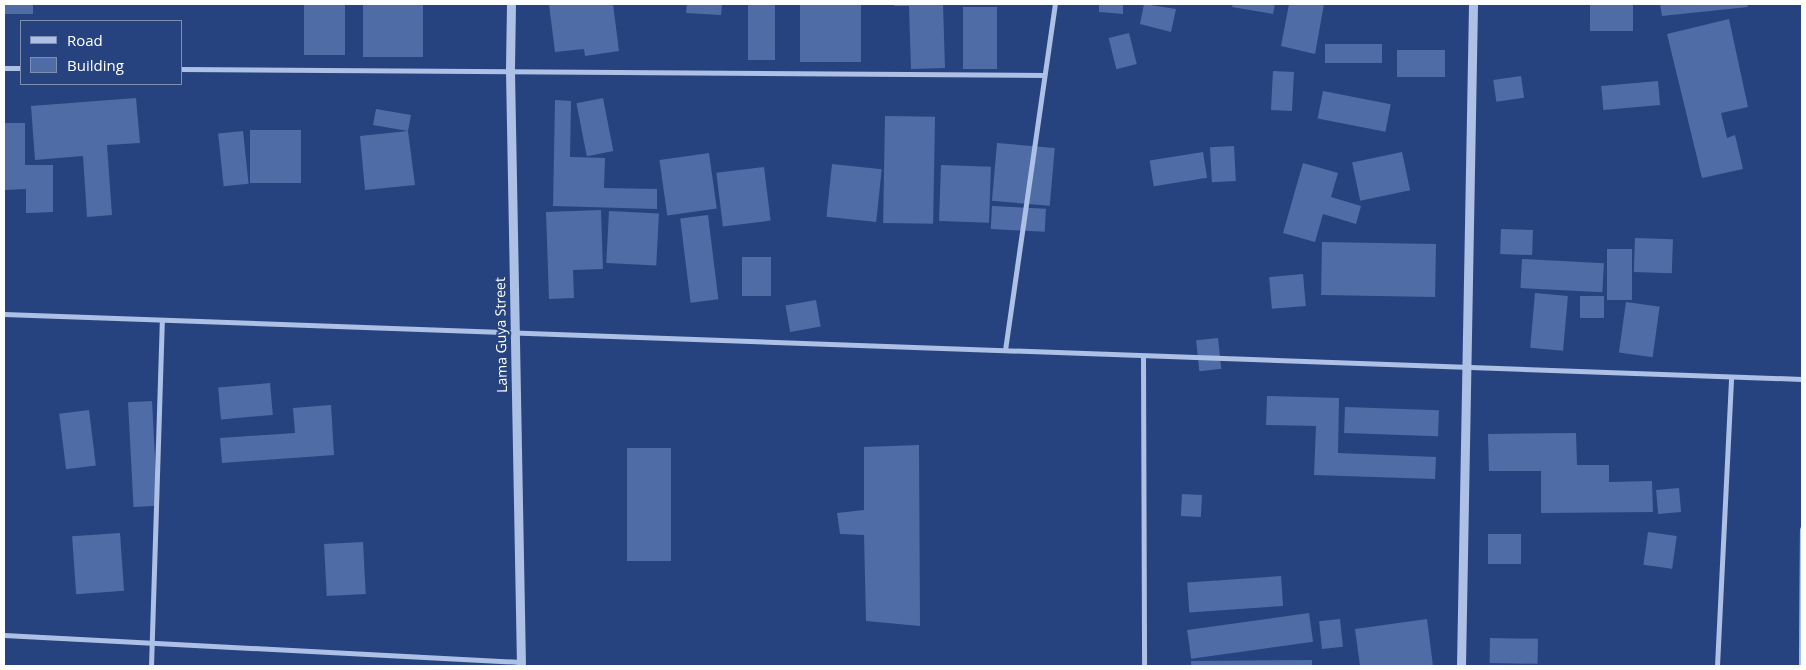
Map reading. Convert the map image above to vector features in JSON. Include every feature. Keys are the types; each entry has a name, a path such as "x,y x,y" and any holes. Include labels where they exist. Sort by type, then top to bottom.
{"street":[{"name":"Lama Guya Street","path":"511,4 510,71 521,664"},
{"path":"1006,350 1055,4"},
{"path":"1461,666 1473,4"},
{"path":"4,68 20,68"},
{"path":"182,69 1044,75"},
{"path":"4,314 1802,380"},
{"path":"151,666 162,320"},
{"path":"1143,356 1144,666"},
{"path":"1717,666 1731,377"},
{"path":"1801,666 1802,529"},
{"path":"4,635 521,664"}],"building":[{"path":"4,4 33,4 33,14 4,14"},
{"path":"304,4 345,4 345,55 304,55"},
{"path":"363,4 423,4 423,57 363,57"},
{"path":"549,4 613,4 619,51 585,56 584,49 555,52"},
{"path":"687,4 722,4 721,15 686,13"},
{"path":"748,4 775,4 775,60 748,60"},
{"path":"800,4 861,4 861,62 800,62"},
{"path":"894,4 943,4 945,68 911,69 909,6 894,6"},
{"path":"1099,4 1123,4 1123,14 1099,12"},
{"path":"1144,4 1176,9 1171,32 1140,24"},
{"path":"1233,4 1275,4 1273,14 1232,7"},
{"path":"1289,4 1324,4 1315,54 1281,46"},
{"path":"1590,4 1633,4 1633,31 1590,31"},
{"path":"1660,4 1747,4 1748,7 1662,16"},
{"path":"963,7 997,7 997,69 963,69"},
{"path":"1729,19 1748,107 1721,113 1727,138 1735,135 1743,169 1702,178 1667,34"},
{"path":"1129,33 1137,64 1116,69 1109,38"},
{"path":"1325,44 1382,44 1382,63 1325,63"},
{"path":"1397,50 1445,50 1445,77 1397,77"},
{"path":"1273,71 1294,72 1292,111 1271,110"},
{"path":"1521,76 1524,98 1496,102 1493,80"},
{"path":"1658,81 1660,105 1603,110 1601,86"},
{"path":"1323,91 1391,104 1385,132 1318,118"},
{"path":"136,98 140,143 107,145 112,215 87,217 83,156 35,160 31,106"},
{"path":"603,98 613,151 587,156 576,103"},
{"path":"555,100 571,101 570,157 605,158 604,188 657,189 657,209 553,206"},
{"path":"376,109 411,115 408,131 373,125"},
{"path":"885,116 935,117 933,224 883,223"},
{"path":"4,123 25,123 25,165 53,165 53,212 26,213 26,189 4,190"},
{"path":"250,130 301,130 301,183 250,183"},
{"path":"243,131 249,184 224,186 218,134"},
{"path":"408,131 415,185 365,190 360,136"},
{"path":"997,143 1055,148 1050,206 992,201"},
{"path":"1234,146 1236,181 1212,182 1210,147"},
{"path":"1203,152 1207,178 1154,186 1150,160"},
{"path":"1402,152 1410,190 1360,201 1352,163"},
{"path":"709,153 717,208 667,215 659,160"},
{"path":"1303,163 1338,173 1331,197 1361,206 1356,224 1323,214 1315,242 1283,233"},
{"path":"832,164 882,169 876,222 826,217"},
{"path":"941,165 991,167 989,223 939,221"},
{"path":"764,167 771,221 723,226 716,173"},
{"path":"992,206 1046,209 1045,232 991,229"},
{"path":"601,210 603,269 573,270 574,298 549,299 546,212"},
{"path":"609,211 659,214 656,266 606,263"},
{"path":"708,215 718,299 691,303 680,218"},
{"path":"1501,229 1533,230 1532,255 1500,254"},
{"path":"1635,238 1673,239 1672,273 1634,272"},
{"path":"1322,242 1436,244 1435,297 1321,295"},
{"path":"1607,249 1632,249 1632,300 1607,300"},
{"path":"742,257 771,257 771,296 742,296"},
{"path":"1522,259 1604,263 1602,292 1520,288"},
{"path":"1303,274 1306,306 1272,309 1269,277"},
{"path":"1535,293 1568,296 1563,351 1530,348"},
{"path":"1580,296 1604,296 1604,318 1580,318"},
{"path":"816,300 821,327 790,332 785,305"},
{"path":"1626,302 1660,307 1653,357 1619,353"},
{"path":"1218,338 1221,369 1199,371 1196,340"},
{"path":"270,383 273,415 221,419 218,388"},
{"path":"1267,396 1339,398 1338,453 1436,457 1435,479 1314,475 1316,426 1266,425"},
{"path":"152,401 157,506 134,507 128,402"},
{"path":"331,405 334,455 222,463 220,438 295,433 293,408"},
{"path":"1345,407 1439,410 1438,436 1344,433"},
{"path":"89,410 96,466 66,469 59,414"},
{"path":"1576,433 1577,465 1609,465 1609,482 1652,481 1653,512 1541,513 1541,471 1489,471 1488,434"},
{"path":"919,445 920,626 866,621 864,535 840,534 837,513 864,510 864,447"},
{"path":"627,448 671,448 671,561 627,561"},
{"path":"1679,488 1681,512 1658,514 1656,490"},
{"path":"1182,494 1202,495 1201,517 1181,516"},
{"path":"1648,532 1677,536 1672,569 1643,565"},
{"path":"120,533 124,591 76,594 72,536"},
{"path":"1488,534 1521,534 1521,564 1488,564"},
{"path":"363,542 366,594 327,596 324,544"},
{"path":"1281,576 1283,606 1189,612 1187,583"},
{"path":"1309,613 1313,642 1191,659 1187,630"},
{"path":"1340,619 1343,647 1322,649 1319,621"},
{"path":"1427,619 1433,666 1360,666 1355,629"},
{"path":"1490,638 1538,639 1538,664 1490,663"},
{"path":"1312,660 1312,666 1191,666 1191,661"}]}
